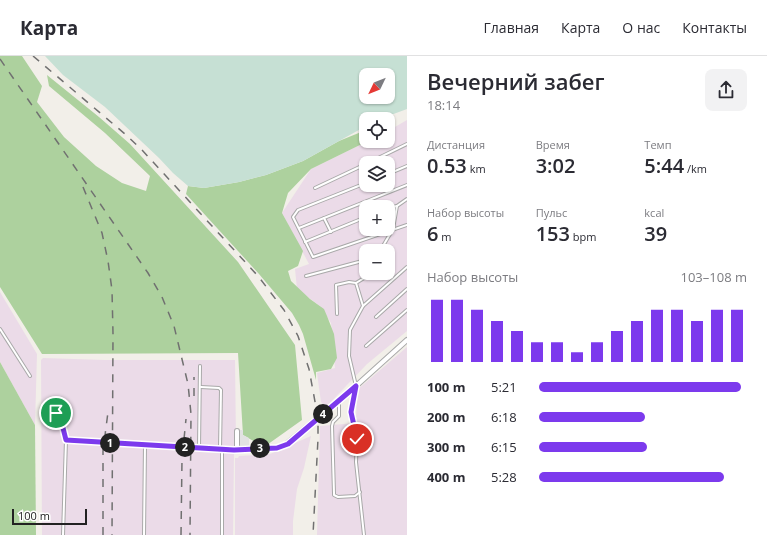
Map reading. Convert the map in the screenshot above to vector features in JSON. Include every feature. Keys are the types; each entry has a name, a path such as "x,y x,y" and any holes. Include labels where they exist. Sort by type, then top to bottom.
{"street":[{"path":"238,431 237,449 277,448 284,446 356,386 407,340"}],"lane":[{"path":"382,156 407,144"},
{"path":"395,171 407,166"},
{"path":"315,188 359,167"},
{"path":"359,185 298,210 293,217 313,257 373,236"},
{"path":"299,228 407,185"},
{"path":"395,207 407,199"},
{"path":"395,220 398,206"},
{"path":"324,218 331,232"},
{"path":"305,242 359,220"},
{"path":"395,228 407,225"},
{"path":"306,276 359,262"},
{"path":"364,535 356,462 357,439 351,412 356,386 349,356 350,330 363,306 407,267"},
{"path":"337,314 336,285 348,282 356,283 360,280"},
{"path":"356,283 363,306"},
{"path":"376,318 407,289"},
{"path":"366,346 407,310"},
{"path":"0,329 30,376"},
{"path":"199,448 200,366"},
{"path":"200,388 219,388 221,390 222,535"},
{"path":"60,413 56,413 55,401 58,399 66,440 63,535"},
{"path":"339,400 339,416 332,424 334,495 338,497 355,496 360,492"},
{"path":"66,440 237,449"},
{"path":"144,535 145,445"}],"shaded area":[{"path":"407,120 407,331 367,364 326,407 321,402 317,373 335,368 331,323 320,306 297,289 295,269 309,264 282,213 311,169 359,145 359,148 395,148 395,127"},
{"path":"0,292 37,354 35,425 0,362"},
{"path":"407,347 407,535 317,535 320,426 356,423 357,390"},
{"path":"43,358 105,360 235,360 236,443 234,452 233,535 42,535 41,360"},
{"path":"239,430 243,430 243,435 249,438 249,447 239,447"},
{"path":"311,436 304,468 297,489 293,521 293,535 235,535 235,458 238,458 239,456 270,454"}],"green space":[{"path":"0,56 22,56 42,86 37,102 64,137 96,166 122,183 146,191 150,176 105,133 49,86 47,75 130,144 238,262 295,345 302,420 264,447 243,435 238,353 42,354 0,287"},
{"path":"45,56 407,56 407,109 395,113 395,112 359,112 359,130 303,161 266,175 239,182 204,188 188,186 105,107 63,75"},
{"path":"359,133 359,145 311,169 288,193 282,213 303,251 298,266 288,271 291,281 310,299 324,309 334,334 337,358 331,369 316,372 316,380 303,334 292,313 259,274 186,194 188,186 204,188 239,182 266,175 303,161 339,141"},
{"path":"0,362 35,425 36,535 0,535"}],"railway":[{"path":"33,56 142,150 258,276 284,310 298,336 309,369 318,418 313,535"},
{"path":"0,59 148,273 162,297 174,326 188,384 191,414 190,535"},
{"path":"83,187 102,233 112,290 112,535"},
{"path":"194,377 194,396"},
{"path":"103,535 103,451 108,412"},
{"path":"181,535 182,459 186,419"}],"route":[{"path":"56,413 60,413 66,440 234,450 277,448 288,444 356,386 351,412 357,439"}]}
